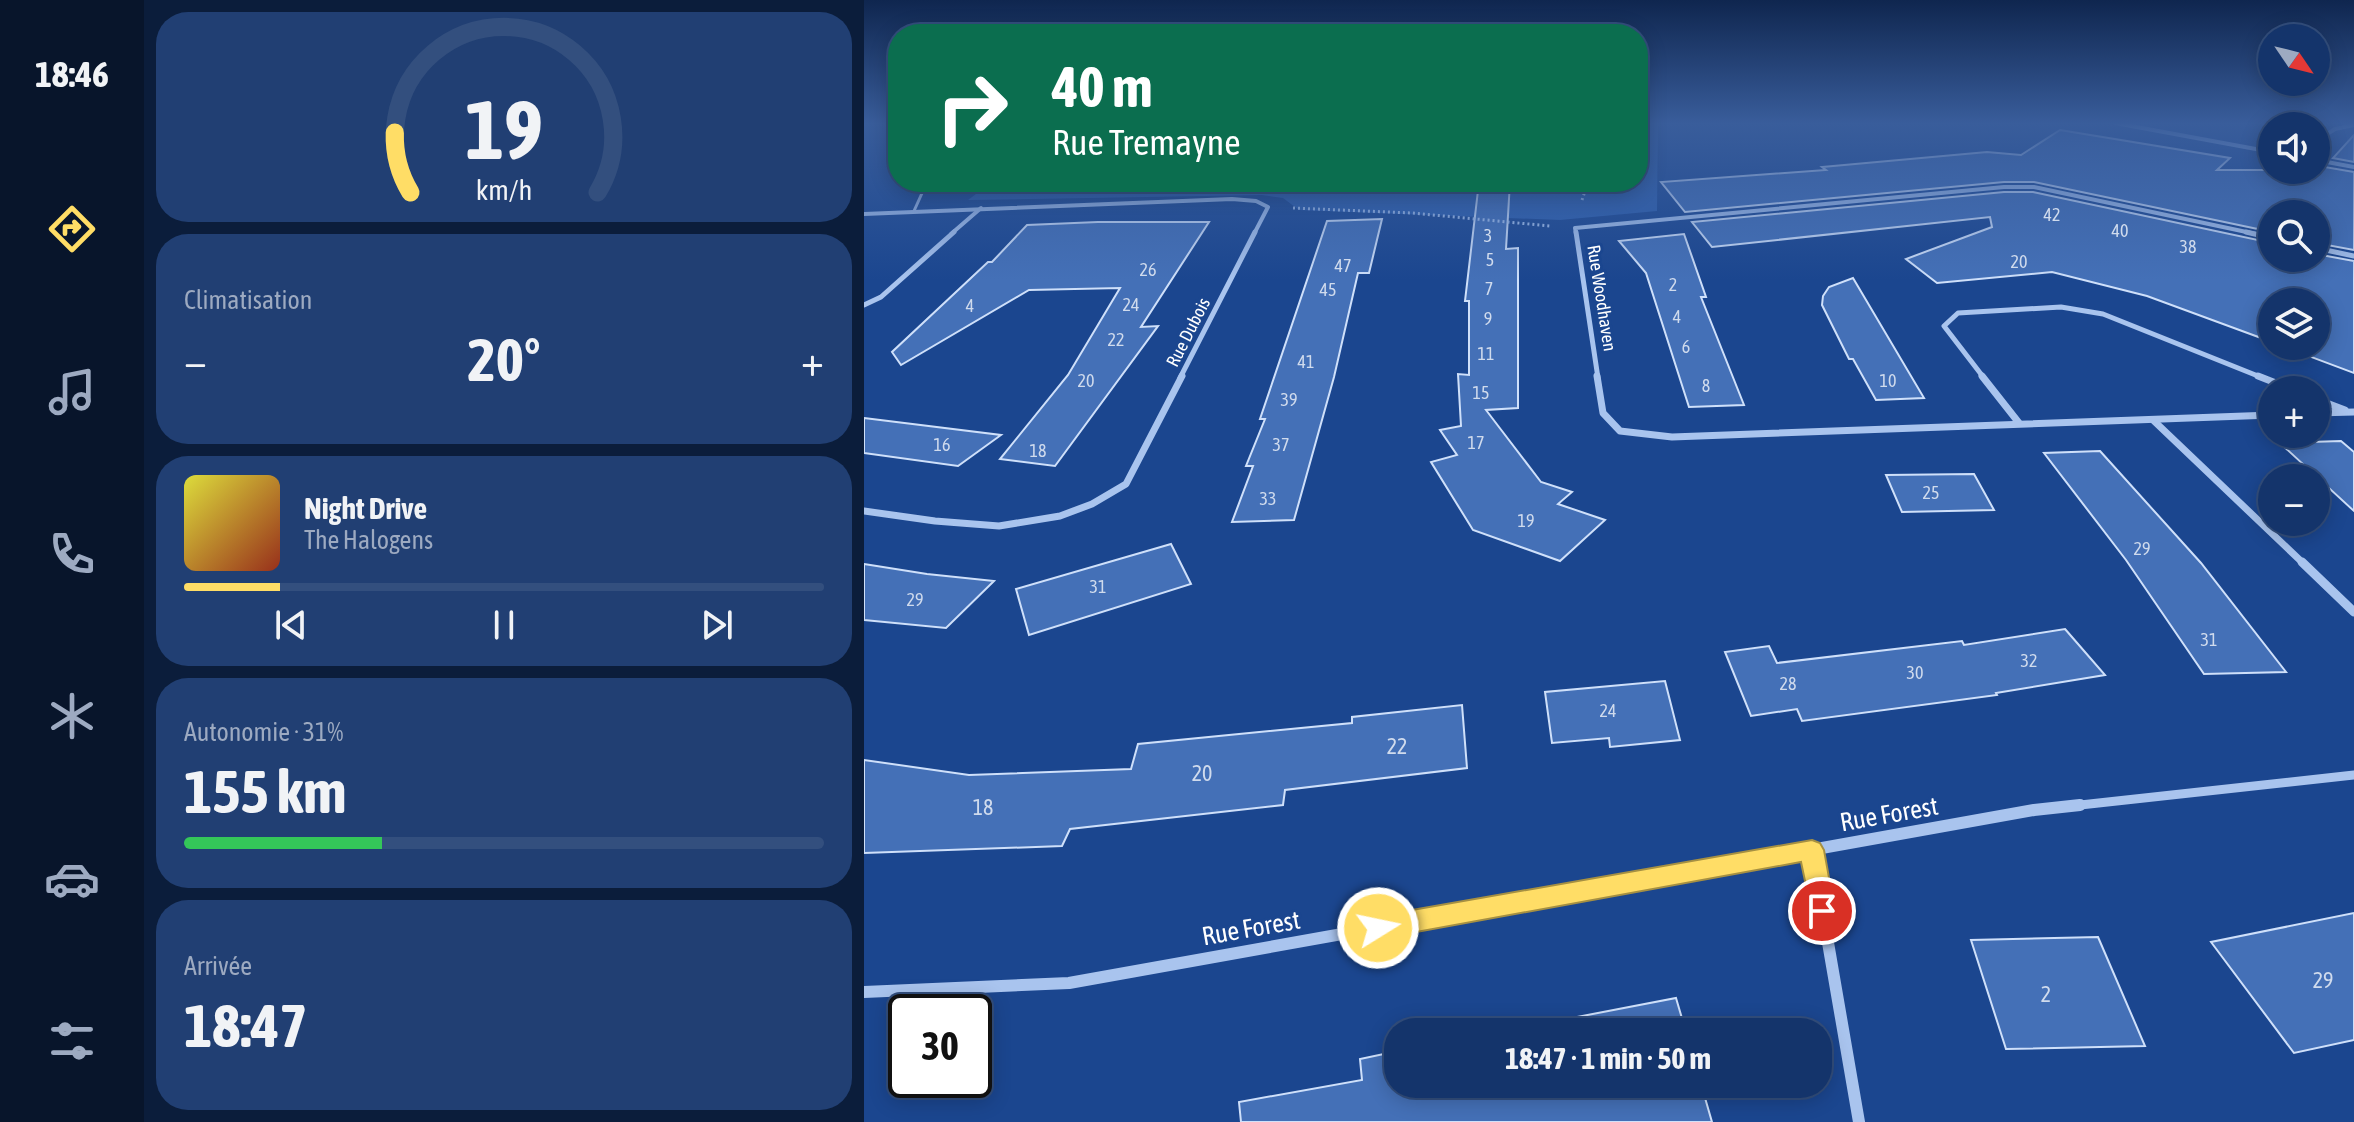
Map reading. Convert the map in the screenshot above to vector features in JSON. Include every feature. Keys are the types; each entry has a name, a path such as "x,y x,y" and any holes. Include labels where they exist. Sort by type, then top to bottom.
{"street":[{"name":"Rue Woodhaven","path":"2258,235 2034,187 2004,187 1575,228 1603,413 1620,431 1672,437 2258,416"},
{"path":"864,214 1232,199 1256,201 1268,207"},
{"path":"864,305 881,297 981,207"},
{"name":"Rue Dubois","path":"864,511 990,528 1050,521 1094,505 1126,484 1268,207"},
{"path":"2330,251 2354,256"},
{"path":"2019,423 1944,326 1958,313 2061,307 2103,314 2259,376"},
{"path":"2330,404 2352,412"},
{"path":"2330,413 2352,412"},
{"path":"2153,420 2354,612"},
{"name":"Rue Forest","path":"864,992 1069,983 2034,810 2354,775"},
{"path":"1812,850 1859,1122"}],"lane":[{"path":"914,211 923,192"}],"path":[{"path":"1268,207 1412,213 1575,228 1575,216 1584,192"}],"shaded area":[{"path":"1648,175 1657,175 1657,211 1560,220 1299,210 1283,198 1262,195 968,200 979,192 1648,192"}],"building":[{"path":"1752,175 2258,175 2258,184 2330,184 2330,175 2354,175 2354,250 2330,246 2330,200 2258,200 2258,229 2034,182 2004,182 1685,212 1661,182"},
{"path":"1478,192 1509,192 1506,249 1518,248 1518,408 1486,410 1541,482 1572,492 1558,504 1605,520 1560,561 1473,530 1431,462 1457,455 1440,430 1461,426 1458,374 1469,375 1469,301 1465,301"},
{"path":"2004,192 2033,192 2258,240 2258,272 2330,272 2330,257 2354,261 2354,373 2319,360 2330,360 2330,288 2258,288 2258,337 2147,296 2052,272 1937,283 1906,259 1992,227 1990,217 1712,247 1692,222"},
{"path":"1382,219 1369,273 1358,273 1334,377 1294,520 1232,522 1253,466 1246,466 1265,419 1260,419 1327,221"},
{"path":"1209,222 1141,327 1158,326 1055,466 1000,459 1068,375 1120,288 1029,290 901,365 892,352 988,262 992,262 1027,225"},
{"path":"1684,234 1706,297 1701,297 1744,405 1689,407 1646,273 1619,241"},
{"path":"1853,278 1924,398 1876,400 1853,359 1849,359 1822,305 1829,287"},
{"path":"864,418 1001,435 958,466 864,453"},
{"path":"2330,441 2341,441 2354,452 2354,511 2330,489 2330,464 2303,464 2285,448 2330,448"},
{"path":"2100,451 2201,563 2286,672 2204,674 2126,560 2044,453"},
{"path":"1974,474 1994,510 1902,512 1886,475"},
{"path":"1171,544 1191,584 1029,635 1016,589"},
{"path":"864,564 994,581 946,628 864,620"},
{"path":"2065,629 2105,675 1997,695 1802,721 1797,709 1751,716 1725,652 1769,646 1777,663 1962,641 1964,645"},
{"path":"1665,681 1680,740 1610,747 1609,738 1552,743 1545,692"},
{"path":"1462,705 1467,768 1285,790 1283,805 1070,829 1062,846 864,853 864,760 969,775 1131,769 1138,744 1352,723 1352,717"},
{"path":"2354,913 2354,1040 2294,1053 2211,942"},
{"path":"2098,937 2145,1046 2006,1049 1971,940"},
{"path":"1676,998 1682,1018 1572,1018"},
{"path":"1384,1054 1384,1098 1705,1098 1712,1122 1241,1122 1239,1102 1362,1080 1360,1059"}],"route":[{"path":"1378,928 1812,850 1822,911"}]}
